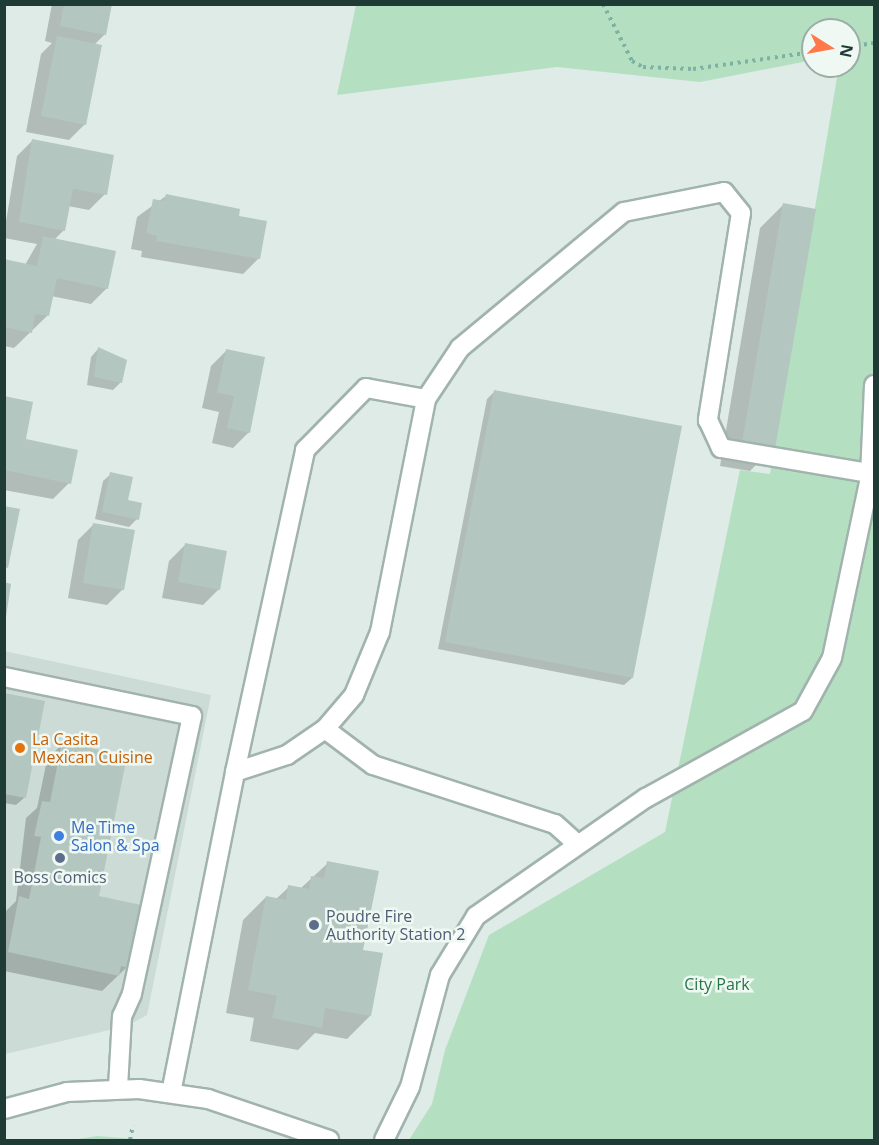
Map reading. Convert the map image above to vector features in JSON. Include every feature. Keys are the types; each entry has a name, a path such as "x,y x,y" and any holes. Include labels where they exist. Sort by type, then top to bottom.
{"street":[{"path":"235,772 287,754 325,729 354,695 380,632 426,399 460,348 624,212 724,192 741,213 708,420 721,448 872,476"},
{"path":"384,1140 410,1087 440,975 476,916 576,843 803,711 832,658 872,476 874,385"},
{"path":"171,1093 235,772 305,450 366,388 426,399"},
{"path":"4,677 192,717 132,994 122,1016 118,1088"},
{"path":"325,729 373,765 555,824 576,843"},
{"path":"4,1109 67,1092 118,1088 171,1093 244,1108 329,1140"}],"path":[{"path":"603,4 632,61 644,68 693,69 801,54"},
{"path":"130,1140 132,1125"}],"shaded area":[{"path":"4,651 211,695 147,1015 127,1026 5,1054"}],"green space":[{"name":"City Park","path":"356,5 874,5 874,1140 409,1140 432,1104 445,1050 489,935 665,832 740,470 770,474 837,78 861,78 861,18 801,18 801,62 700,82 557,67 337,95"},
{"path":"97,1136 146,1140 72,1140"}],"building":[{"path":"64,4 112,4 106,35 60,26"},
{"path":"57,36 102,45 86,125 41,116"},
{"path":"32,139 114,155 107,195 73,189 65,231 19,222"},
{"path":"166,194 240,209 239,216 267,221 260,259 156,241 157,236 146,233 153,199 164,201"},
{"path":"783,203 816,209 775,449 742,443"},
{"path":"43,236 116,251 108,289 57,278 49,316 35,314 32,333 4,327 4,259 37,266"},
{"path":"98,347 127,360 122,383 94,377"},
{"path":"226,349 265,357 250,433 227,428 234,396 217,393"},
{"path":"494,390 682,426 633,678 445,642"},
{"path":"4,396 33,402 26,439 78,450 71,484 4,470"},
{"path":"110,472 133,477 128,500 142,503 139,520 102,512"},
{"path":"4,506 20,509 8,568 4,567"},
{"path":"93,523 135,530 124,590 83,583"},
{"path":"185,543 227,551 220,590 178,582"},
{"path":"4,582 11,584 6,617 4,617"},
{"name":"La Casita Mexican Cuisine","path":"4,693 45,701 26,798 4,794"},
{"path":"62,742 127,756 99,896 141,905 128,968 121,966 119,976 8,952 19,896 29,899 41,837 34,836 42,801 50,802"},
{"name":"Poudre Fire Authority Station 2","path":"327,861 379,871 363,950 383,953 371,1016 325,1008 322,1028 272,1018 277,996 248,990 266,896 286,900 288,885 309,889 311,876 324,878"}],"place":[{"name":"La Casita Mexican Cuisine","path":"20,748"},
{"name":"Me Time Salon & Spa","path":"59,836"},
{"name":"Boss Comics","path":"60,858"},
{"name":"Poudre Fire Authority Station 2","path":"314,925"}]}
